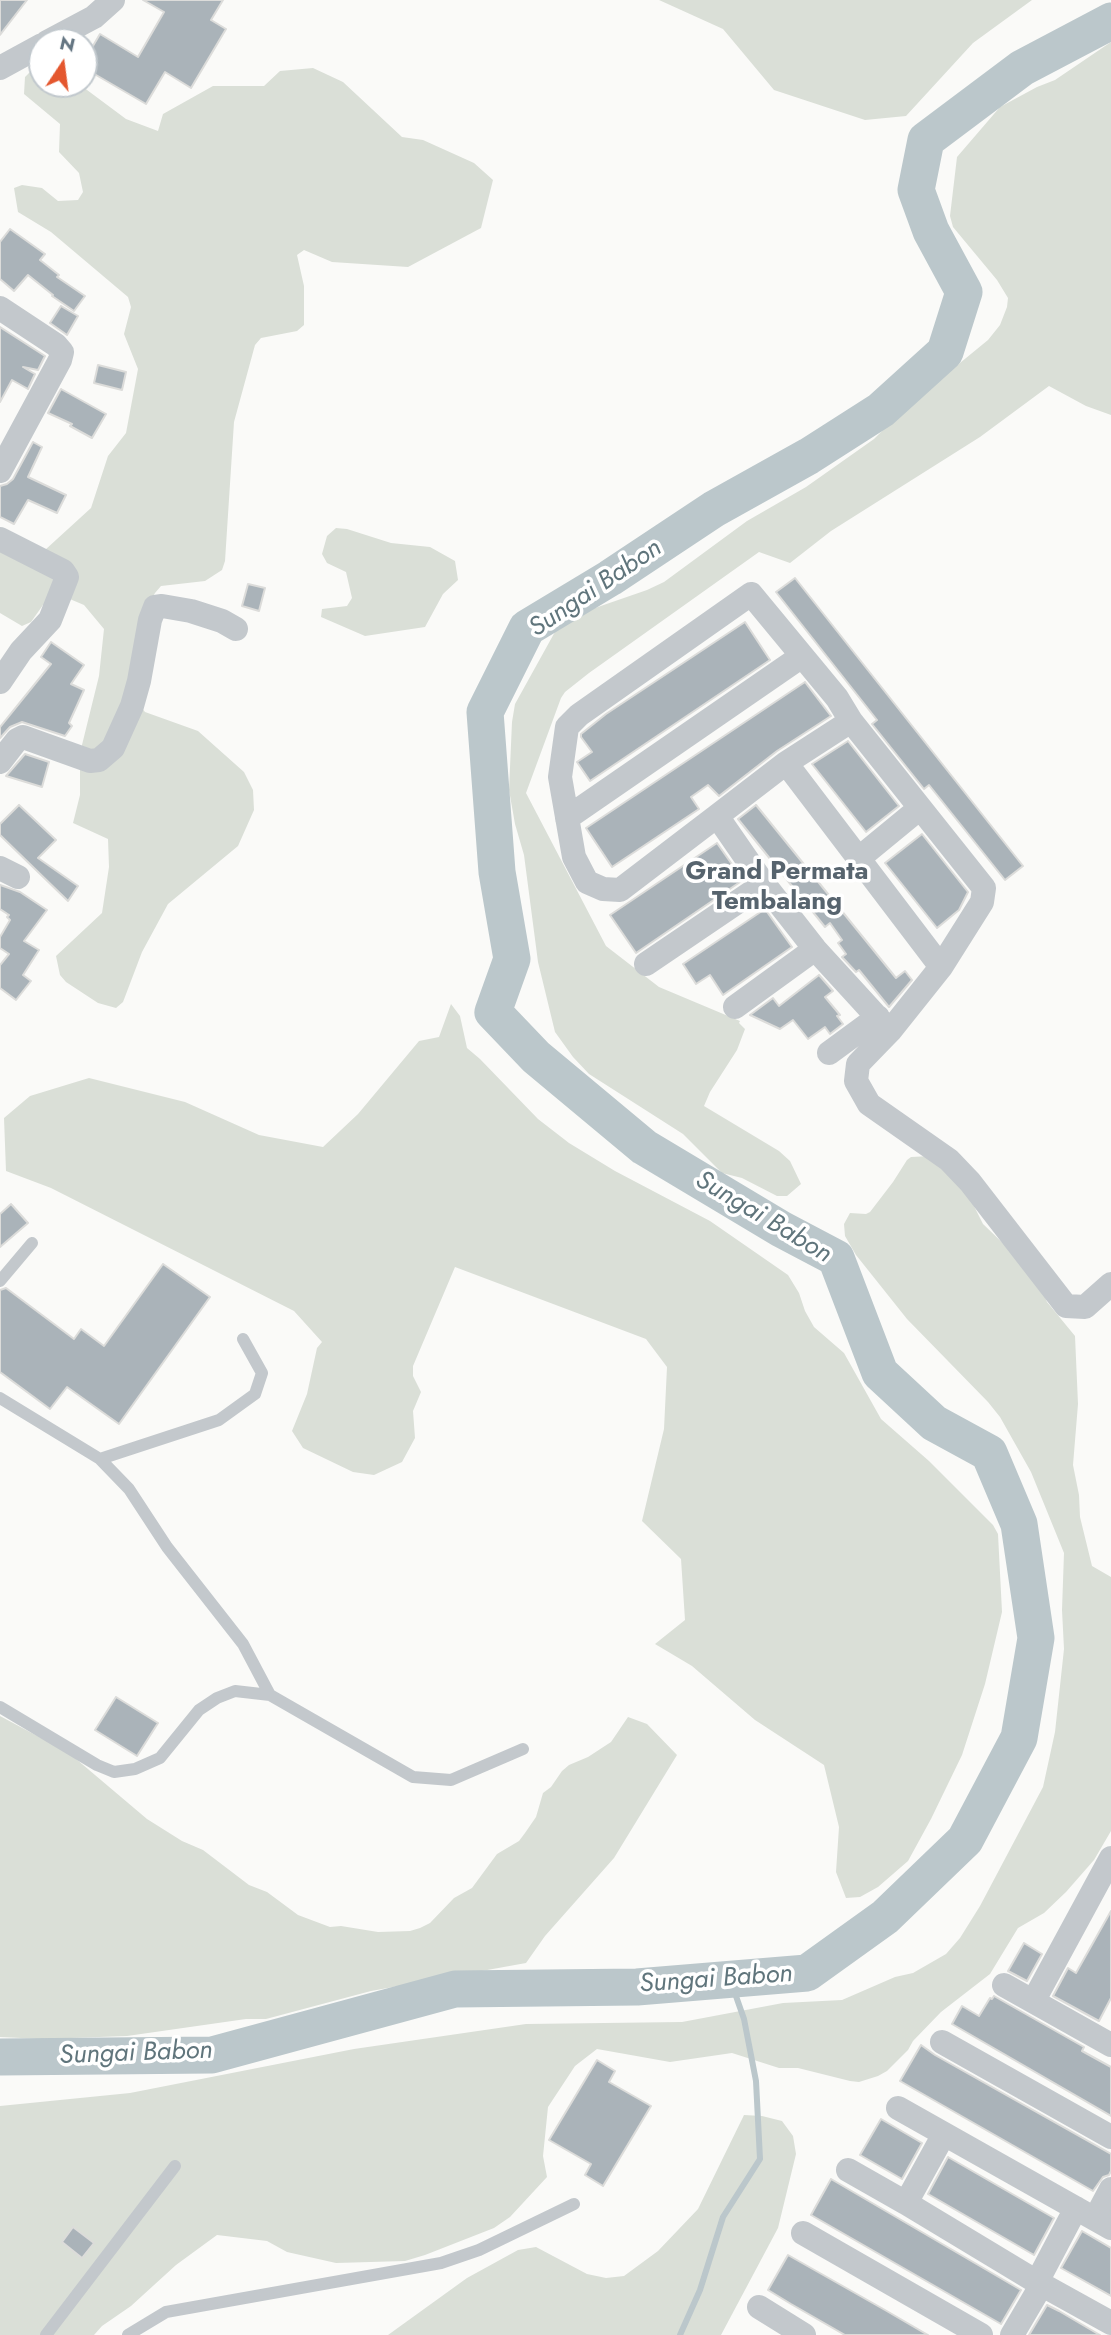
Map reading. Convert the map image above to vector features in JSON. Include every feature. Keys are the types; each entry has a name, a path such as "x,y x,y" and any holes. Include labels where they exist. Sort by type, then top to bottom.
{"street":[{"path":"73,28 94,17 113,0"},
{"path":"0,68 28,53"},
{"path":"0,308 57,345 62,352 0,471"},
{"path":"0,539 63,571 67,577 50,620 21,651 0,682"},
{"path":"851,721 786,763 620,890 603,890 587,881 573,857 560,777 567,727 579,715 751,594 837,698 851,721 984,888 982,902 941,967 884,1024 859,1064 856,1081 870,1104 949,1160 970,1182 1066,1306 1085,1307 1111,1284"},
{"path":"0,762 17,740 23,737 90,761 99,760 113,748 132,706 155,607 191,611 222,621 236,629"},
{"path":"567,818 802,656"},
{"path":"786,763 941,967"},
{"path":"858,859 920,808"},
{"path":"717,816 764,884 815,948 884,1024"},
{"path":"646,964 764,884"},
{"path":"736,1007 815,948"},
{"path":"829,1054 884,1024"},
{"path":"1034,2000 1111,1858"},
{"path":"1004,1985 1109,2038"},
{"path":"942,2042 1111,2137"},
{"path":"898,2108 1094,2219"},
{"path":"906,2203 944,2134"},
{"path":"848,2170 1111,2323"},
{"path":"1012,2335 1039,2283 1094,2219 1111,2189"},
{"path":"803,2233 981,2335"},
{"path":"760,2308 804,2335"}],"lane":[{"path":"0,1281 32,1243"},
{"path":"100,1459 219,1420 255,1394 262,1373 243,1339"},
{"path":"0,1398 100,1459 129,1489 167,1546 243,1644 270,1695"},
{"path":"0,1707 97,1765 114,1772 135,1769 160,1758 199,1710 234,1691 270,1695 413,1777 451,1780 523,1749"},
{"path":"46,2335 175,2166"},
{"path":"128,2335 166,2312 440,2263 479,2250 574,2204"}],"shaded area":[{"path":"659,0 1032,0 973,43 906,116 865,120 774,90 723,29"},
{"path":"1111,42 1111,415 1086,406 1049,386 980,437 831,531 790,563 759,552 565,692 526,793 606,946 659,987 740,1021 745,1029 737,1050 704,1106 779,1151 790,1161 801,1184 787,1196 777,1196 742,1178 722,1173 683,1134 589,1074 555,1032 538,962 524,855 509,790 515,704 556,630 569,617 664,582 747,521 806,487 874,439 905,408 988,340 1000,325 1008,298 997,280 953,227 950,216 957,157 1000,107 1055,80"},
{"path":"313,68 343,82 402,137 423,140 474,163 493,180 481,228 408,267 332,262 304,250 297,255 304,286 304,325 297,331 261,338 255,345 234,422 225,561 222,570 205,581 161,586 155,593 144,613 133,696 145,712 198,731 244,772 253,790 254,810 238,846 168,904 142,952 123,1002 116,1008 98,1003 66,982 60,975 56,956 102,913 109,867 108,839 73,823 80,795 80,753 99,676 104,629 84,605 65,597 43,605 31,622 22,626 0,613 0,543 45,550 91,508 108,456 126,433 138,369 124,334 131,307 128,297 51,232 18,212 14,188 22,185 42,188 58,201 78,200 83,192 79,173 59,152 60,124 29,98 98,98 126,119 158,131 163,114 213,86 264,86 280,71"},
{"path":"28,74 28,97 24,94 25,77"},
{"path":"336,528 391,543 430,547 455,561 458,580 443,594 425,627 365,636 321,617 322,609 347,606 352,598 346,572 327,563 322,554 327,536"},
{"path":"451,1004 460,1016 467,1048 538,1119 569,1143 615,1171 710,1221 788,1275 814,1327 844,1353 881,1419 929,1461 993,1525 998,1534 1002,1612 985,1684 962,1755 908,1861 878,1887 860,1897 846,1898 836,1872 839,1827 824,1765 755,1720 692,1666 655,1644 685,1620 681,1559 642,1521 664,1429 667,1367 646,1339 455,1267 413,1366 413,1376 421,1392 413,1411 415,1438 402,1462 374,1475 353,1472 303,1448 292,1431 307,1394 317,1348 322,1342 294,1311 51,1188 6,1171 4,1118 30,1096 89,1078 185,1102 259,1135 323,1147 358,1114 419,1041 439,1037"},
{"path":"931,1156 971,1200 983,1224 1011,1251 1075,1336 1078,1404 1073,1465 1080,1517 1092,1566 1111,1577 1111,1831 1094,1860 1044,1913 1018,1928 990,1974 941,2012 913,2041 908,2050 887,2071 878,2076 859,2082 850,2081 798,2068 779,2068 732,2053 670,2062 597,2049 575,2066 548,2107 543,2156 547,2177 510,2217 494,2228 405,2261 336,2263 287,2252 267,2241 217,2235 176,2265 94,2335 0,2335 0,2106 130,2093 354,2049 526,2024 682,2022 783,2003 842,2000 895,1977 913,1973 946,1954 960,1938 980,1906 1043,1787 1055,1732 1064,1649 1064,1553 1031,1472 1000,1417 907,1319 856,1255 845,1236 844,1224 850,1213 870,1212 911,1157"},
{"path":"0,1716 69,1753 147,1819 182,1841 203,1850 249,1885 267,1892 298,1915 330,1927 341,1926 378,1932 420,1928 430,1923 454,1898 472,1888 497,1854 519,1841 536,1817 543,1793 551,1787 562,1771 611,1742 628,1717 647,1724 677,1755 614,1858 545,1936 526,1963 371,1991 266,2019 246,2019 127,2036 43,2039 0,2037"},
{"path":"744,2115 782,2121 793,2136 796,2154 778,2228 721,2335 388,2335 467,2278 518,2250 536,2247 587,2274 606,2278 624,2276 658,2251 698,2209"}],"building":[{"path":"0,0 27,0 0,35"},
{"path":"143,0 223,0 211,20 226,29 191,88 165,72 146,104 98,76 98,37 100,34 138,57 164,12"},
{"path":"10,229 45,254 40,260 59,275 57,277 85,296 74,311 28,275 14,291 0,279 0,242"},
{"path":"61,306 78,316 67,335 50,323"},
{"path":"0,327 45,356 38,370 23,367 35,374 28,389 12,380 0,402"},
{"path":"98,365 126,372 122,390 94,383"},
{"path":"61,389 106,414 92,438 70,426 72,424 48,413"},
{"path":"33,442 42,447 28,477 66,495 57,513 28,500 14,524 0,517 0,486 13,479"},
{"path":"795,578 1023,866 1005,880 929,785 924,789 872,724 877,720 776,592"},
{"path":"248,584 265,588 259,611 242,606"},
{"path":"745,622 770,660 590,781 577,762 592,752 581,734 606,714"},
{"path":"51,642 84,665 71,684 84,690 69,723 72,726 65,736 22,722 10,727 0,738 0,727 51,664 41,657"},
{"path":"805,682 831,716 777,751 719,796 708,785 691,797 699,809 612,867 586,828"},
{"path":"848,741 899,806 866,832 812,764"},
{"path":"25,754 49,762 42,787 6,776"},
{"path":"19,805 56,840 38,858 78,886 68,901 0,835 0,824"},
{"path":"756,805 896,978 905,971 912,980 889,1007 859,970 856,972 842,957 846,954 838,943 842,940 830,923 825,927 738,819"},
{"path":"922,834 968,892 959,910 937,928 885,863"},
{"path":"717,843 743,880 636,953 610,915"},
{"path":"0,885 20,892 47,910 24,941 39,950 23,975 31,981 16,1000 0,988 0,965 9,954 0,948 0,937 10,920 7,917 9,915 0,909"},
{"path":"765,909 792,947 723,995 710,975 696,984 683,964"},
{"path":"819,975 833,991 825,997 840,1015 837,1016 843,1024 830,1034 825,1027 808,1039 793,1020 780,1029 750,1015 773,998 779,1006"},
{"path":"11,1204 28,1223 0,1247 0,1214"},
{"path":"163,1264 210,1297 119,1424 67,1387 50,1409 0,1372 0,1290 6,1288 74,1339 81,1329 104,1346"},
{"path":"116,1697 158,1723 137,1756 95,1730"},
{"path":"1111,1911 1111,1998 1099,2021 1053,1996 1068,1968 1076,1973"},
{"path":"1024,1943 1042,1954 1027,1981 1008,1971"},
{"path":"994,1996 1084,2047 1082,2051 1111,2067 1111,2116 952,2024 962,2006 979,2016"},
{"path":"921,2045 1111,2154 1109,2175 1103,2177 1093,2191 900,2081"},
{"path":"597,2060 615,2071 609,2082 651,2106 603,2186 585,2175 591,2164 549,2140"},
{"path":"881,2119 922,2143 902,2179 860,2155"},
{"path":"948,2157 1054,2218 1034,2255 928,2194"},
{"path":"831,2179 1021,2290 1001,2324 811,2215"},
{"path":"73,2227 94,2243 82,2258 62,2242"},
{"path":"1082,2231 1111,2248 1111,2296 1061,2268"},
{"path":"788,2255 928,2335 845,2335 768,2290"},
{"path":"1047,2305 1059,2311 1100,2335 1029,2335"}],"waterway":[{"name":"Sungai Babon","path":"0,2057 212,2055 455,1989 637,1987 807,1973 885,1917 965,1840 1019,1738 1036,1638 1019,1524 989,1453 934,1423 880,1373 836,1258 781,1229 644,1147 536,1057 493,1012 512,959 497,872 485,712 527,628 610,578 714,509 809,456 881,410 945,352 964,292 931,231 916,190 926,140 1022,68 1111,21"},
{"path":"680,2335 700,2290 723,2217 760,2159 756,2081 744,2019 730,1979"}],"district":[{"name":"Grand Permata Tembalang","path":"777,888"}]}
